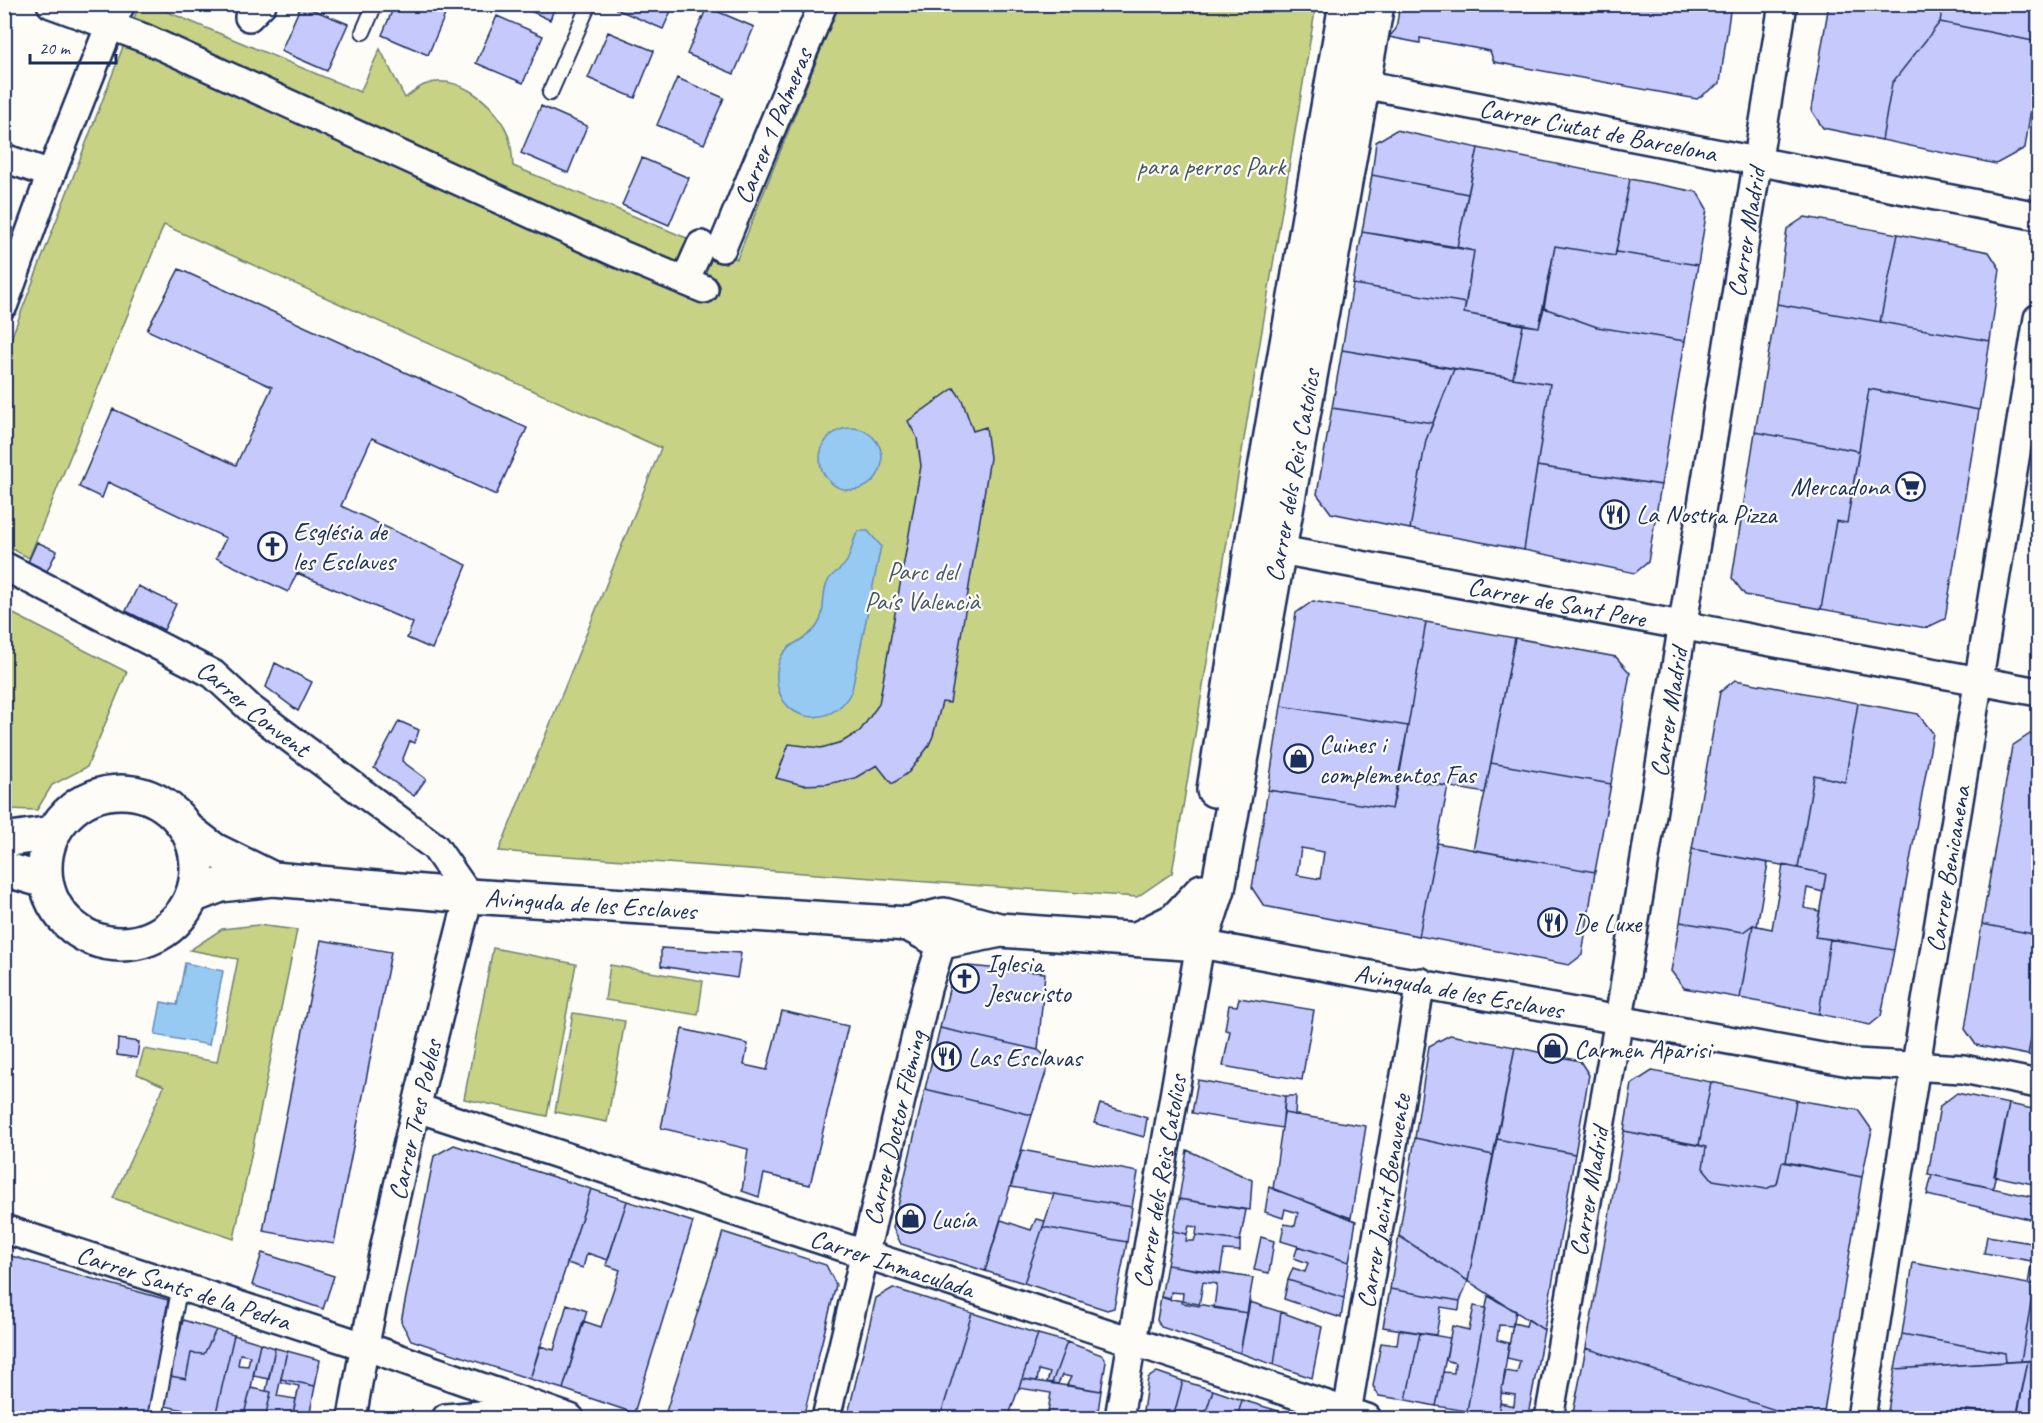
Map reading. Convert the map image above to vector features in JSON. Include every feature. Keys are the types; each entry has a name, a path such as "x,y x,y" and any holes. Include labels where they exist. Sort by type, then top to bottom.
{"street":[{"path":"4,304 51,174 115,15 51,4"},
{"name":"Carrer 1 Palmeras","path":"115,15 144,38 695,285 823,4"},
{"name":"Carrer dels Reis Catolics","path":"1346,4 1348,80"},
{"name":"Carrer dels Reis Catolics","path":"1119,1419 1200,944 1202,891 1216,773 1265,547 1348,80 1377,4"},
{"name":"Carrer Madrid","path":"1549,1419 1619,1019 1783,4"},
{"name":"Carrer Ciutat de Barcelona","path":"1348,80 1756,163 2038,216"},
{"path":"4,158 51,174"},
{"name":"Carrer Benicanena","path":"1861,1419 2038,318"},
{"name":"Carrer dels Reis Catolics","path":"1200,944 1218,889 1265,547"},
{"name":"Carrer de Sant Pere","path":"1265,547 2038,692"},
{"name":"Carrer Convent","path":"4,566 213,674 250,709 435,847 469,896"},
{"path":"117,790 137,792 156,799 171,809 188,830 197,855 197,882 188,906 171,927 148,940 121,945 95,940 72,927 54,907 45,881 45,855 52,833 69,811 91,796 117,790"},
{"name":"Avinguda de les Esclaves","path":"188,830 214,850 273,879"},
{"path":"4,840 52,833"},
{"path":"4,869 45,881"},
{"name":"Avinguda de les Esclaves","path":"192,896 221,885 273,879 469,896 908,924 944,915 999,930 1200,944 1855,1062 1963,1069 2038,1084"},
{"path":"1136,939 1175,920 1202,891"},
{"name":"Carrer Tres Pobles","path":"352,1419 364,1346 417,1108 469,896"},
{"path":"942,942 946,926 968,920"},
{"name":"Avinguda de les Esclaves","path":"908,924 942,942 999,930"},
{"name":"Carrer Doctor Flèming","path":"826,1419 927,989 942,942"},
{"name":"Carrer Jacint Benavente","path":"1353,1416 1421,982"},
{"name":"Carrer Inmaculada","path":"417,1108 1353,1416"},
{"name":"Carrer Sants de la Pedra","path":"4,1229 364,1346 570,1418"},
{"path":"446,1419 504,1413 533,1405"}],"lane":[{"path":"363,32 375,4"},
{"path":"550,93 589,4"},
{"path":"155,1419 180,1285"}],"green space":[{"name":"Parc del País Valencià","path":"139,5 151,5 360,92 380,49 405,98 421,86 448,82 471,91 481,99 498,117 506,131 511,146 513,166 737,259 839,5 1316,5 1172,873 1137,897 499,851 661,448 164,225 29,558 5,545 4,357"},
{"path":"4,609 127,672 87,767 52,785 37,810 5,809"},
{"path":"258,925 297,930 234,1239 113,1198 164,1086 137,1074 144,1049 217,1062 238,959 190,950 222,929"},
{"path":"493,948 576,964 547,1116 464,1099"},
{"path":"610,965 703,981 698,1015 605,1000"},
{"path":"573,1013 625,1021 607,1122 555,1112"}],"water":[{"path":"845,428 857,428 873,437 880,447 882,459 880,471 873,481 857,490 845,490 834,485 825,476 820,465 820,453 825,442 834,433"},
{"path":"858,531 868,531 881,546 852,690 843,704 832,712 819,716 806,716 794,711 784,702 778,689 779,662 787,649 817,626 822,615 824,592 828,581 847,561"},
{"path":"185,963 223,971 209,1045 155,1035 161,1002 177,1005"}],"building":[{"path":"395,4 439,4 448,8 428,55 382,35"},
{"path":"515,4 556,4 550,20"},
{"path":"619,4 674,4 663,29 616,9"},
{"path":"1400,4 1731,4 1720,83 1697,99 1494,62 1490,51 1420,38 1420,43 1389,37 1396,29"},
{"path":"1829,4 1943,4 1940,22 1892,83 1882,140 1823,128 1811,110"},
{"path":"1943,4 2038,4 2038,42 1940,22"},
{"path":"301,5 348,24 327,71 281,51"},
{"path":"707,7 754,27 734,74 687,54"},
{"path":"497,16 543,36 523,83 476,63"},
{"path":"1940,22 2038,42 2038,61 2025,148 1996,164 1882,140 1892,83"},
{"path":"608,32 654,51 635,98 588,78"},
{"path":"677,78 724,98 704,144 657,125"},
{"path":"541,106 587,126 568,173 521,153"},
{"path":"1396,130 1478,148 1468,194 1372,175 1376,142"},
{"path":"1478,148 1630,179 1615,256 1555,246 1539,327 1464,313 1474,251 1457,247"},
{"path":"642,158 689,178 669,225 622,205"},
{"path":"1372,175 1468,194 1457,247 1362,232"},
{"path":"1630,179 1697,192 1707,209 1698,265 1616,252"},
{"path":"1805,217 1898,234 1880,322 1777,304 1787,229"},
{"path":"1362,232 1474,251 1466,303 1353,284"},
{"path":"1898,234 1989,252 2000,269 1990,341 1880,322"},
{"path":"1555,246 1615,256 1616,252 1698,265 1685,341 1597,327 1544,308"},
{"path":"179,269 527,428 496,495 372,438 341,506 467,565 432,649 407,638 413,623 297,573 288,592 216,558 226,538 108,482 102,498 79,487 113,409 236,465 272,387 147,330"},
{"path":"1353,284 1466,303 1464,313 1523,325 1513,378 1342,350"},
{"path":"1777,304 1990,341 1979,410 1869,389 1859,451 1755,432"},
{"path":"1544,308 1597,327 1685,341 1661,485 1537,466 1550,384 1513,378 1523,325 1539,327"},
{"path":"1342,350 1454,369 1433,423 1332,408"},
{"path":"1454,369 1550,384 1524,550 1410,529 1426,440"},
{"path":"954,388 962,400 973,431 986,427 990,458 950,703 942,702 928,747 909,772 892,784 877,765 855,778 827,784 803,785 776,778 789,744 821,748 842,742 860,731 879,704 921,466 917,438 908,421"},
{"name":"Mercadona","path":"1869,389 1979,410 1945,619 1926,628 1821,609 1836,521 1847,523"},
{"path":"1332,408 1433,423 1426,440 1410,529 1331,513 1317,494"},
{"path":"1755,432 1859,451 1847,523 1836,521 1821,609 1745,595 1732,578"},
{"path":"1537,466 1661,485 1648,562 1635,573 1524,550"},
{"path":"37,542 57,551 47,571 28,562"},
{"path":"138,586 176,604 164,630 126,611"},
{"path":"1313,601 1426,622 1408,726 1281,706 1296,613"},
{"path":"1426,622 1515,638 1485,793 1399,778"},
{"path":"1515,638 1616,657 1630,673 1611,784 1491,763"},
{"path":"275,663 312,682 298,711 266,687"},
{"path":"1735,680 1858,703 1845,782 1814,775 1798,868 1692,849 1720,692"},
{"path":"1858,703 1918,714 1933,733 1894,950 1815,937 1826,874 1798,868 1814,775 1845,782"},
{"path":"1281,706 1408,726 1392,809 1268,790"},
{"path":"399,721 419,730 415,743 410,741 402,761 426,779 414,796 374,768"},
{"path":"2030,734 2038,735 2038,935 1982,924 2012,746"},
{"path":"1491,763 1611,784 1595,872 1473,850"},
{"path":"1399,778 1448,786 1419,936 1264,906 1252,888 1268,790 1392,809","holes":["1301,848 1324,852 1320,879 1297,875"]},
{"path":"1437,843 1595,872 1582,955 1569,965 1419,936"},
{"path":"1692,849 1768,863 1757,926 1753,925 1743,932 1680,922"},
{"path":"1783,865 1826,874 1823,892 1807,888 1804,908 1820,911 1815,937 1830,939 1819,1014 1740,998 1753,925 1772,929"},
{"path":"1680,922 1743,932 1753,925 1740,998 1684,988 1671,971"},
{"path":"1982,924 2038,935 2038,1001 2028,1055 1976,1045 1965,1029"},
{"path":"1830,939 1894,950 1881,1016 1870,1025 1819,1014"},
{"path":"321,940 391,952 334,1244 263,1231"},
{"path":"661,948 741,953 737,978 661,966"},
{"path":"968,966 1045,973 1038,1050 940,1028 951,981"},
{"path":"1239,998 1314,1010 1302,1080 1223,1066 1230,1031 1225,1030 1229,1005 1237,1006"},
{"path":"2038,1001 2038,1057 2028,1055"},
{"path":"782,1011 848,1026 810,1185 764,1174 759,1197 742,1191 748,1149 661,1128 682,1029 748,1044 744,1065 767,1070"},
{"path":"940,1028 1038,1050 1050,1060 1032,1115 925,1089"},
{"path":"1450,1035 1515,1047 1493,1155 1415,1138 1429,1046"},
{"path":"118,1039 139,1042 137,1058 117,1055"},
{"path":"1515,1047 1580,1061 1589,1075 1575,1154 1497,1139"},
{"path":"1652,1071 1711,1082 1699,1145 1624,1131 1632,1084"},
{"path":"1198,1080 1285,1096 1282,1128 1192,1113"},
{"path":"1711,1082 1796,1100 1786,1162 1782,1162 1777,1184 1766,1189 1713,1180 1703,1168 1706,1147 1699,1145"},
{"path":"925,1089 1032,1115 985,1271 901,1244 893,1228"},
{"path":"1957,1093 2009,1104 1993,1188 1928,1174 1940,1106"},
{"path":"1285,1096 1296,1096 1295,1115 1284,1113"},
{"path":"1796,1100 1858,1110 1872,1130 1862,1177 1786,1162"},
{"path":"1100,1104 1147,1118 1144,1137 1094,1123"},
{"path":"2009,1104 2038,1110 2038,1185 1994,1176"},
{"path":"1284,1113 1366,1126 1351,1218 1273,1189"},
{"path":"1624,1131 1706,1147 1703,1168 1713,1180 1766,1189 1777,1184 1782,1162 1862,1177 1823,1418 1800,1418 1586,1348"},
{"path":"1415,1138 1493,1155 1468,1281 1399,1236"},
{"path":"1497,1139 1575,1154 1544,1330 1468,1281"},
{"path":"454,1145 591,1189 530,1379 411,1340 401,1322 434,1156"},
{"path":"1022,1150 1138,1172 1132,1207 1011,1187"},
{"path":"1187,1150 1252,1180 1250,1210 1179,1199"},
{"path":"1932,1175 2038,1198 2038,1221 1927,1195"},
{"path":"1269,1187 1356,1221 1349,1262 1281,1241 1284,1224 1295,1226 1298,1213 1285,1209 1283,1218 1265,1212"},
{"path":"591,1189 627,1201 608,1260 587,1253 583,1268 567,1263"},
{"path":"1054,1194 1132,1207 1127,1242 1043,1227"},
{"path":"1179,1199 1246,1210 1240,1241 1196,1235 1197,1227 1189,1226 1187,1234 1173,1231"},
{"path":"627,1201 693,1222 634,1413 563,1389 583,1321 601,1327 620,1270 606,1265"},
{"path":"1036,1219 1045,1221 1024,1283 985,1271 1001,1220 1031,1230"},
{"path":"1043,1227 1127,1242 1114,1308 1107,1310 1024,1283"},
{"path":"1173,1231 1187,1234 1186,1241 1194,1241 1196,1235 1240,1241 1240,1251 1224,1250 1220,1274 1167,1265"},
{"path":"723,1232 826,1265 836,1285 803,1418 664,1418"},
{"path":"1399,1236 1468,1281 1460,1301 1390,1289"},
{"path":"1987,1236 2038,1244 2038,1262 1984,1253"},
{"path":"1261,1237 1274,1241 1269,1273 1254,1270"},
{"path":"1298,1246 1349,1262 1344,1298 1288,1280 1293,1268 1305,1272 1308,1263 1294,1258"},
{"path":"262,1253 334,1276 323,1309 252,1285"},
{"path":"4,1254 168,1300 148,1418 4,1418"},
{"path":"1913,1263 2034,1285 2021,1361 2006,1362 2005,1353 1902,1334"},
{"path":"1167,1265 1253,1278 1247,1313 1214,1308 1217,1284 1203,1282 1199,1306 1182,1303 1183,1293 1171,1292 1170,1300 1161,1297"},
{"path":"2031,1266 2038,1267 2038,1360 2021,1361 2034,1285 2028,1284"},
{"path":"1288,1280 1344,1298 1341,1318 1284,1299"},
{"path":"893,1288 972,1313 940,1418 847,1418 876,1298"},
{"path":"1390,1289 1460,1301 1459,1310 1441,1307 1436,1335 1383,1327"},
{"path":"1488,1296 1516,1311 1513,1326 1499,1325 1497,1340 1509,1343 1498,1416 1467,1411"},
{"path":"1161,1297 1247,1313 1240,1353 1161,1327 1157,1320"},
{"path":"1250,1302 1281,1312 1274,1365 1240,1353"},
{"path":"567,1304 587,1311 563,1389 530,1379 540,1346 554,1350"},
{"path":"1474,1306 1486,1308 1467,1411 1436,1406 1443,1372 1454,1373 1455,1363 1446,1360 1452,1326 1469,1330"},
{"path":"1281,1312 1322,1327 1312,1378 1274,1365"},
{"path":"972,1313 1038,1334 1008,1418 940,1418"},
{"path":"1528,1319 1544,1330 1529,1410 1517,1418 1498,1416 1500,1403 1514,1406 1515,1395 1501,1393 1506,1371 1517,1373 1520,1361 1507,1358 1513,1323 1526,1326"},
{"path":"183,1320 216,1330 204,1354 191,1353 186,1379 170,1376"},
{"path":"216,1330 234,1335 215,1417 165,1406 170,1376 186,1379 191,1353 204,1354"},
{"path":"1399,1330 1420,1333 1406,1400 1379,1396 1373,1386 1381,1343 1397,1345"},
{"path":"1420,1333 1450,1338 1436,1406 1406,1400"},
{"path":"1038,1334 1067,1342 1052,1383 1047,1382 1050,1373 1039,1370 1037,1381 1022,1379"},
{"path":"1902,1334 2005,1353 2006,1362 1895,1369"},
{"path":"234,1335 260,1343 243,1418 215,1417","holes":["240,1354 250,1356 248,1366 238,1365"]},
{"path":"1067,1342 1102,1355 1106,1362 1101,1391 1067,1385 1071,1377 1062,1375 1058,1384 1052,1383"},
{"path":"260,1343 275,1348 269,1379 253,1376"},
{"path":"275,1348 287,1351 277,1396 296,1399 292,1418 265,1418 271,1392 266,1391"},
{"path":"1586,1348 1800,1418 1572,1418"},
{"path":"287,1351 320,1360 315,1386 281,1379"},
{"path":"2038,1360 2038,1418 2016,1418 2028,1361"},
{"path":"2028,1361 2017,1417 1967,1410 1965,1418 1887,1417 1895,1369"},
{"path":"1157,1372 1183,1381 1173,1418 1142,1418 1148,1378"},
{"path":"281,1379 315,1386 309,1418 292,1418 299,1386 280,1382"},
{"path":"1022,1379 1101,1391 1097,1418 1047,1418 1051,1393 1019,1388"},
{"path":"1183,1381 1213,1390 1204,1418 1173,1418"},
{"path":"251,1388 271,1392 265,1418 243,1418"},
{"path":"1213,1390 1242,1400 1237,1418 1204,1418"},
{"path":"1242,1400 1272,1409 1269,1418 1237,1418"},
{"path":"1272,1409 1301,1418 1269,1418"},
{"path":"1967,1410 2017,1417 1965,1418"}],"place":[{"name":"Mercadona","path":"1910,486"},
{"name":"La Nostra Pizza","path":"1615,514"},
{"name":"Església de les Esclaves","path":"272,546"},
{"name":"Cuines i complementos Fas","path":"1298,759"},
{"name":"De Luxe","path":"1552,923"},
{"name":"Iglesia Jesucristo","path":"965,978"},
{"name":"Carmen Aparisi","path":"1553,1049"},
{"name":"Las Esclavas","path":"947,1057"},
{"name":"Lucía","path":"910,1219"}],"park label":[{"name":"para perros Park","path":"1211,166"}]}
